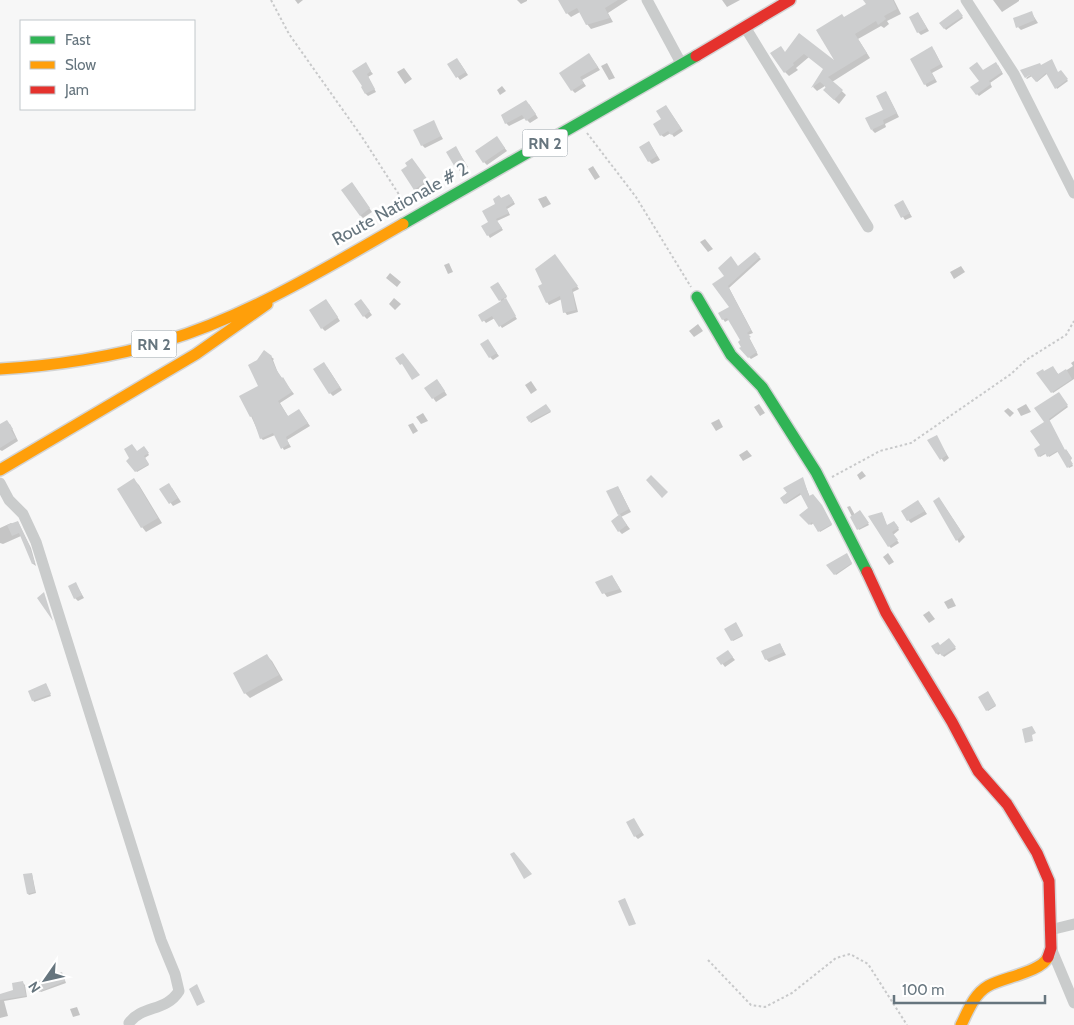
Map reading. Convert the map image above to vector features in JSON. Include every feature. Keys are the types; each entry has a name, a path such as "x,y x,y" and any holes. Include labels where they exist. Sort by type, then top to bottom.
{"main road":[{"name":"Route Nationale # 2","path":"0,369 18,368 141,348 177,337 234,314 298,282 580,123 682,65 790,0"},
{"path":"0,470 196,354 298,282"},
{"path":"697,297 731,355 762,387 822,483 886,613 952,722 978,770 1007,804 1037,853 1049,881 1051,948 1046,961 1032,969 982,990 977,995 961,1025"}],"street":[{"path":"647,0 682,65"},
{"path":"966,0 1014,74 1074,193"},
{"path":"745,27 868,227"},
{"path":"0,483 9,500 23,514 36,542 161,940 175,974 179,991 176,996 164,1006 137,1015 129,1023 130,1025"},
{"path":"1050,930 1074,924"},
{"path":"1051,948 1074,1003"}],"path":[{"path":"271,0 289,34 362,137 413,217"},
{"path":"580,123 636,196 697,297"},
{"path":"822,483 880,451 911,442 1011,374 1026,360 1066,335 1074,321"},
{"path":"708,960 751,1005 765,1007 792,993 836,958 850,954 868,964 907,1025"}],"building":[{"path":"558,0 618,0 605,8 610,18 586,25 577,8 566,14"},
{"path":"863,0 893,0 897,9 884,16 886,19 878,25 876,21 855,34 867,53 828,77 843,90 834,100 823,90 826,87 820,82 811,88 823,69 804,54 784,73 770,53 781,46 785,52 799,33 834,60 816,30 842,14 844,17 866,4"},
{"path":"958,9 963,16 944,29 939,23"},
{"path":"1032,11 1035,20 1016,28 1013,18"},
{"path":"918,12 927,28 917,33 909,17"},
{"path":"932,46 941,64 930,70 935,79 924,85 910,59"},
{"path":"589,53 598,67 580,77 584,83 571,91 559,73"},
{"path":"457,58 466,72 456,78 447,64"},
{"path":"1052,59 1058,72 1061,70 1068,79 1055,89 1046,73 1036,82 1030,75 1025,78 1020,70 1040,63 1041,65"},
{"path":"366,62 371,71 367,74 375,89 365,94 352,71"},
{"path":"977,62 983,70 996,62 1002,72 989,81 991,84 976,95 970,87 979,81 969,68"},
{"path":"886,91 897,113 883,120 884,124 871,130 865,118 883,110 876,96"},
{"path":"526,100 536,114 526,121 522,115 505,124 501,115"},
{"path":"666,105 681,128 671,135 668,131 660,136 653,124 661,119 656,111"},
{"path":"434,120 441,136 421,146 413,130"},
{"path":"497,136 505,148 483,163 475,151"},
{"path":"649,141 657,156 648,162 639,147"},
{"path":"456,146 465,163 456,169 446,152"},
{"path":"412,158 428,180 414,190 401,170 407,166 405,163"},
{"path":"352,182 370,208 360,216 341,190"},
{"path":"509,194 514,202 506,207 509,213 496,219 502,228 487,236 481,226 488,222 482,211 495,204 493,199 499,195 501,198"},
{"path":"903,200 910,213 901,218 894,205"},
{"path":"755,252 760,257 728,286 751,330 747,333 751,337 749,338 757,352 748,358 739,348 741,347 738,342 740,340 727,318 722,320 718,313 729,307 712,284 724,276 718,268 731,256 738,266"},
{"path":"555,254 578,286 572,289 576,310 563,313 560,296 546,303 538,286 542,284 535,269"},
{"path":"498,282 507,296 499,301 490,287"},
{"path":"506,298 516,316 499,327 492,316 482,322 478,315"},
{"path":"326,299 338,317 321,329 309,310"},
{"path":"361,299 370,311 363,317 354,304"},
{"path":"488,339 497,353 489,358 480,344"},
{"path":"264,350 272,356 271,358 276,369 292,392 278,401 288,416 299,409 308,423 286,437 289,444 281,449 273,433 260,439 252,416 250,417 239,396 258,386 248,365 257,360"},
{"path":"403,353 420,375 412,380 402,364 400,365 395,358"},
{"path":"324,362 340,387 329,394 313,369"},
{"path":"1053,366 1058,374 1066,369 1072,379 1051,393 1036,373"},
{"path":"437,379 445,391 432,399 424,388"},
{"path":"1059,392 1068,405 1049,419 1065,450 1072,458 1070,459 1073,464 1067,468 1057,451 1047,457 1045,453 1038,457 1034,449 1040,445 1030,431 1044,422 1034,408"},
{"path":"546,404 551,411 529,422 526,417"},
{"path":"7,420 16,438 0,448 0,424"},
{"path":"937,435 947,455 940,460 927,440"},
{"path":"132,444 137,451 144,446 149,453 144,456 149,464 135,472 126,461 129,458 124,449"},
{"path":"651,475 668,492 662,498 646,480"},
{"path":"803,477 809,496 813,494 822,505 832,524 818,532 812,522 809,525 799,515 808,508 800,493 784,504 780,498 787,493 783,488"},
{"path":"134,478 158,518 141,528 117,489"},
{"path":"169,483 178,498 169,504 159,489"},
{"path":"618,486 629,509 618,515 606,491"},
{"path":"939,497 963,534 956,541 933,501"},
{"path":"918,500 925,511 907,521 901,511"},
{"path":"860,510 869,523 857,530 850,517"},
{"path":"882,512 887,525 894,521 899,528 892,532 898,540 888,547 868,516"},
{"path":"620,514 627,525 618,532 611,521"},
{"path":"18,521 35,563 32,564 19,533 12,536 7,525"},
{"path":"847,553 852,563 834,575 826,565"},
{"path":"612,575 620,589 602,594 595,582"},
{"path":"76,582 82,595 74,599 68,586"},
{"path":"44,592 53,621 37,598"},
{"path":"736,622 743,635 731,641 724,629"},
{"path":"949,638 956,647 942,656 939,652 936,654 931,646 938,642 940,645"},
{"path":"780,643 784,652 765,660 761,651"},
{"path":"728,650 733,657 721,665 716,658"},
{"path":"267,654 279,675 244,694 233,673"},
{"path":"46,683 51,694 32,701 28,691"},
{"path":"988,691 996,705 986,711 978,697"},
{"path":"1032,726 1036,733 1032,735 1033,741 1025,743 1022,729"},
{"path":"634,818 642,832 634,837 626,822"},
{"path":"514,852 532,874 524,879 510,854"},
{"path":"32,873 35,892 27,894 23,874"},
{"path":"625,898 636,924 629,926 618,901"},
{"path":"62,972 65,981 39,992 34,984"},
{"path":"23,981 26,996 0,1000 0,994 13,990 12,983"},
{"path":"197,984 205,1002 197,1006 189,989"}],"traffic: fast":[{"path":"403,224 696,56"},
{"path":"697,297 731,355 762,387 816,472 867,572"}],"traffic: slow":[{"path":"0,369 41,366 105,356 146,347 196,331 287,289 403,224"},
{"path":"0,470 196,354 267,304"},
{"path":"961,1025 972,1003 983,989 994,983 1030,971 1038,967 1048,957"}],"traffic: jam":[{"path":"696,56 790,0"},
{"path":"867,572 886,613 952,722 978,771 1007,804 1037,853 1049,881 1051,948 1048,957"}]}
